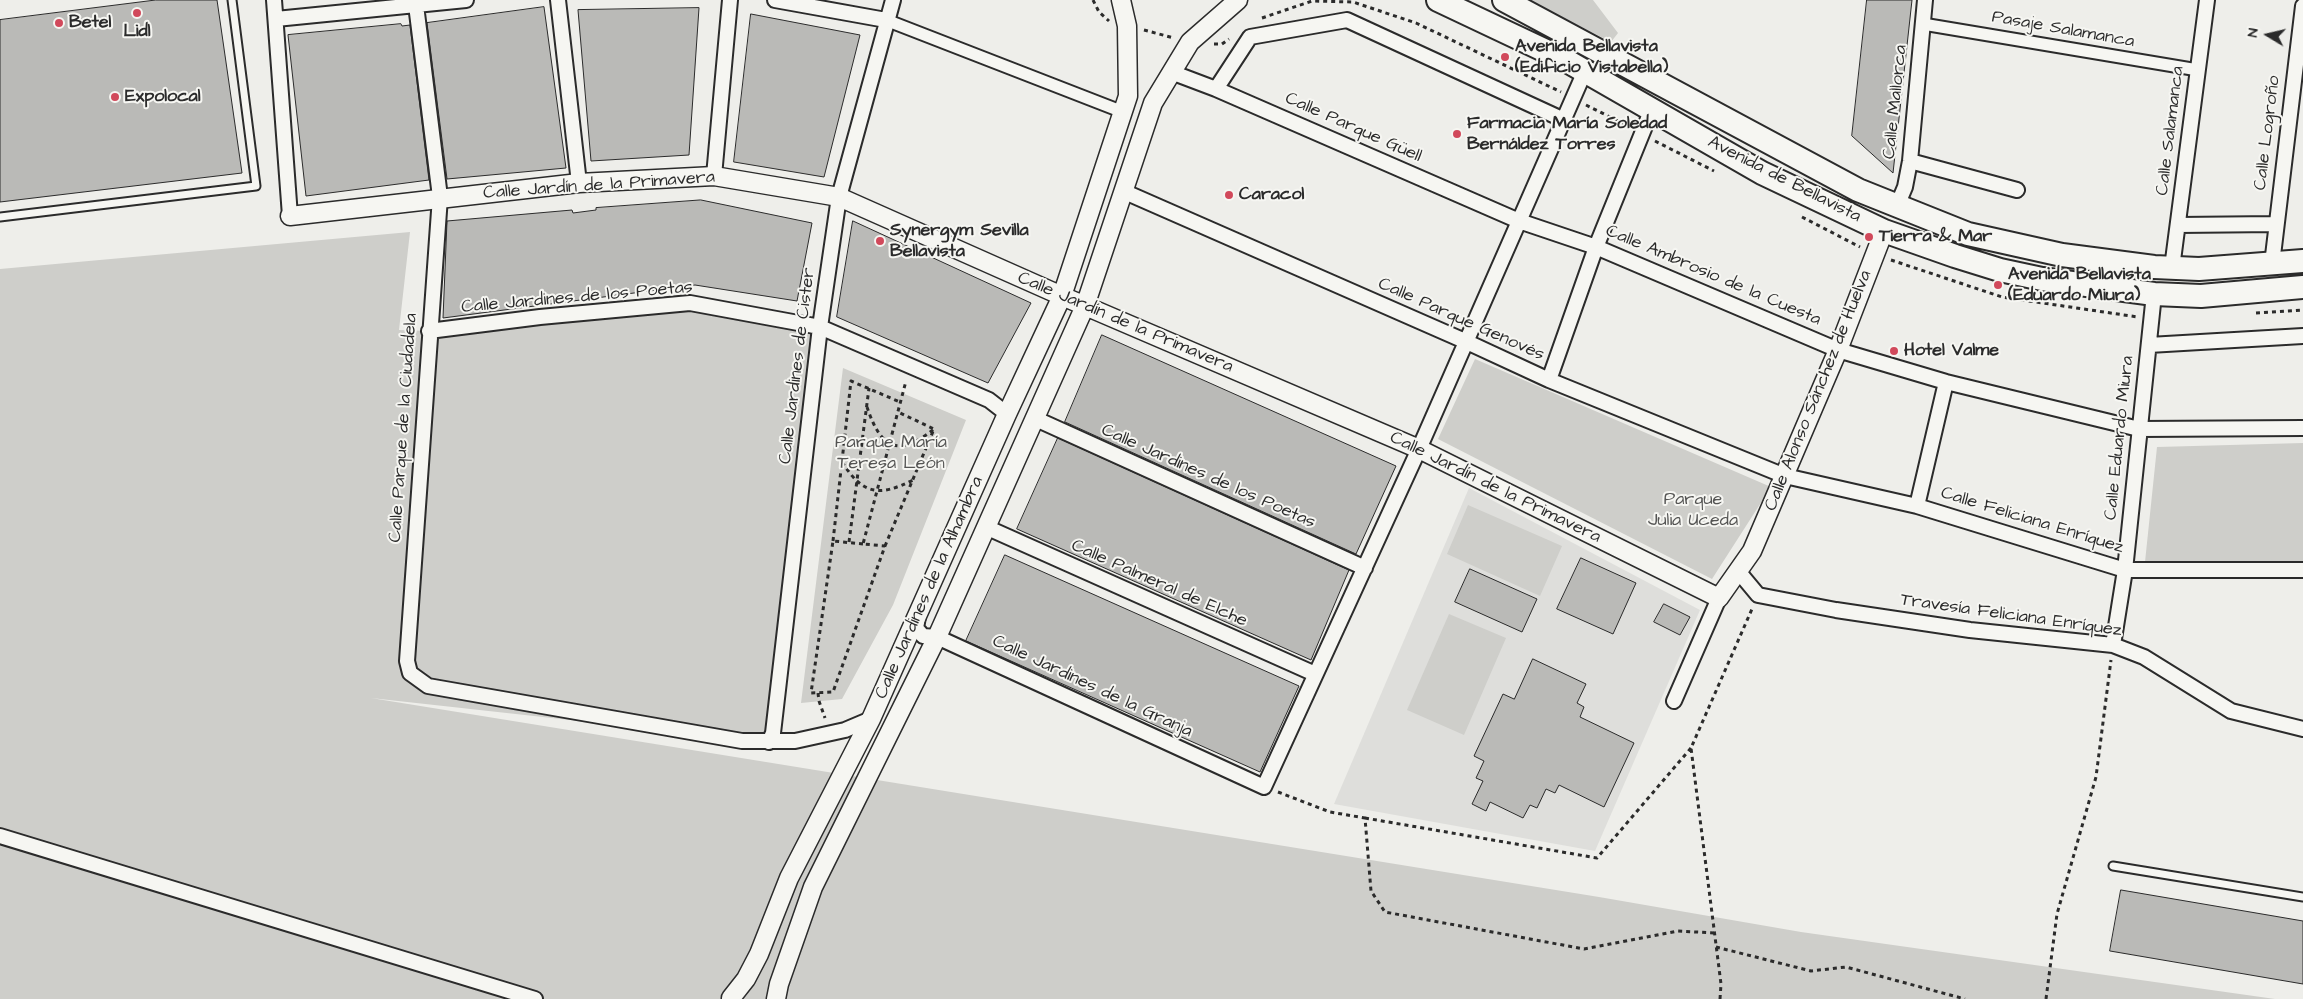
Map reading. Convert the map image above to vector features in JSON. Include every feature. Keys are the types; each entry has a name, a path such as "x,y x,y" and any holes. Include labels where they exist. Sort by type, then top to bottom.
{"main road":[{"name":"Avenida de Bellavista","path":"1438,0 1585,71 1762,173 1884,231 2000,270 2042,279 2154,294 2201,296 2303,287"},
{"name":"Avenida de Bellavista","path":"1504,0 1858,190 1968,234 2062,256 2172,268 2199,269 2303,261"}],"street":[{"path":"274,0 290,216"},
{"path":"276,19 415,2 466,0"},
{"path":"558,0 579,183"},
{"path":"714,176 730,0"},
{"path":"775,0 886,20 1123,112"},
{"name":"Calle Jardines de Cister","path":"769,742 773,733 820,327 839,197 893,0"},
{"name":"Calle Jardines de la Alhambra","path":"407,662 410,673 428,686 742,740 795,741 832,734 871,719 1007,414 1062,296 1128,96 1127,26 1121,0"},
{"name":"Calle Jardines de la Alhambra","path":"776,999 779,984 813,886 937,637 988,528 1085,306 1153,103 1190,42 1238,0"},
{"name":"Calle Mallorca","path":"1897,206 1905,187 1910,160 1925,0"},
{"name":"Calle Salamanca","path":"2172,268 2207,0"},
{"name":"Calle Parque de la Ciudadela","path":"407,662 440,197 415,2"},
{"name":"Calle Logroño","path":"2272,264 2303,6"},
{"path":"1216,89 1250,38 1347,20 1564,120"},
{"name":"Pasaje Salamanca","path":"1923,24 2198,70"},
{"path":"1264,786 1419,449 1585,71"},
{"name":"Calle Parque Güell","path":"1171,72 1216,89 1520,221"},
{"path":"1549,380 1596,247 1652,109"},
{"path":"1910,160 2017,190"},
{"name":"Calle Jardín de la Primavera","path":"290,216 440,197 579,183 714,176 839,197 1085,306 1419,449 1719,598"},
{"name":"Calle Parque Genovés","path":"1124,192 1467,342 1549,380 1785,476"},
{"name":"Calle Ambrosio de la Cuesta","path":"1520,221 1596,247 1838,350 1946,382 2139,429 2303,428"},
{"path":"2178,225 2276,224"},
{"name":"Calle Alonso Sánchez de Huelva","path":"1719,598 1752,551 1838,350 1884,231"},
{"name":"Calle Eduardo Miura","path":"2112,645 2125,570 2154,294"},
{"name":"Calle Jardines de los Poetas","path":"429,331 540,317 690,303 820,327 989,400 1007,414"},
{"path":"2149,345 2303,336"},
{"path":"1917,506 1946,382"},
{"name":"Calle Jardines de los Poetas","path":"1036,419 1364,568"},
{"name":"Calle Feliciana Enríquez","path":"1785,476 1917,506 2125,570 2303,570"},
{"name":"Calle Palmeral de Elche","path":"988,528 1315,674"},
{"path":"1738,571 1758,596"},
{"name":"Travesía Feliciana Enríquez","path":"1758,596 1970,630 2112,645 2144,657 2231,711 2303,729"},
{"path":"1674,701 1719,598"},
{"name":"Calle Jardines de la Granja","path":"918,617 916,628 919,633 928,637 937,637 1264,786"},
{"path":"734,999 759,954 794,870 871,719"},
{"path":"0,836 535,999"}],"lane":[{"path":"0,217 256,186 232,0"},
{"path":"2113,866 2303,897"}],"path":[{"path":"1092,0 1105,19 1114,24"},
{"path":"1134,28 1181,40"},
{"path":"1577,100 1638,132"},
{"path":"863,544 910,366"},
{"path":"900,402 851,381 833,541 811,694 833,692 885,546 934,429"},
{"path":"848,542 869,388"},
{"path":"867,407 878,436 889,444 904,445 918,442 934,429"},
{"path":"898,412 934,429"},
{"path":"842,462 857,483 877,492 893,490 913,480"},
{"path":"833,541 885,546"},
{"path":"1264,786 1330,812 1597,858 1691,748 1758,596"},
{"path":"2046,999 2057,914 2096,777 2112,645"},
{"path":"818,693 819,702 832,734"},
{"path":"1691,748 1721,984 1720,999"},
{"path":"1365,818 1371,891 1385,912 1584,949 1678,930 1714,934"},
{"path":"1716,947 1811,970 1846,967 1965,999"}],"shaded area":[{"path":"1469,488 1700,610 1595,851 1334,804"}],"green space":[{"path":"1528,0 1593,0 1618,33 1611,42"},
{"path":"410,232 399,330 429,331 690,303 820,327 769,742 371,698 1599,897 1801,932 2275,999 0,999 0,269"},
{"name":"Parque Julia Uceda","path":"1475,359 1771,487 1712,579 1438,439"},
{"name":"Parque María Teresa León","path":"843,368 966,420 893,605 842,699 801,703"},
{"path":"2303,443 2303,562 2145,562 2157,447"},
{"path":"1468,505 1562,546 1540,596 1447,554"},
{"path":"1449,614 1506,638 1464,735 1407,710"}],"building":[{"name":"Expolocal","path":"156,0 217,0 242,173 0,202 0,20"},
{"path":"1867,0 1912,0 1893,173 1852,136"},
{"path":"544,7 566,168 447,179 427,23"},
{"path":"699,8 689,155 591,161 578,10"},
{"path":"751,14 860,35 824,177 734,162"},
{"path":"401,24 402,26 410,25 429,180 306,196 288,35"},
{"path":"701,200 812,223 797,301 695,285 443,318 447,221 572,210 573,213 596,210 596,208"},
{"path":"853,221 1031,303 988,383 837,317"},
{"path":"1102,335 1396,466 1356,554 1065,422"},
{"path":"1058,438 1349,570 1311,660 1017,529"},
{"path":"1005,555 1299,686 1260,772 966,641"},
{"path":"1581,558 1636,583 1613,634 1557,609"},
{"path":"1470,569 1537,599 1522,632 1455,602"},
{"path":"1664,604 1690,617 1680,635 1654,622"},
{"path":"1533,659 1586,684 1577,703 1584,707 1580,717 1634,743 1604,807 1559,785 1555,793 1546,789 1537,808 1530,805 1523,818 1490,802 1486,811 1472,804 1483,781 1476,778 1484,761 1474,756 1503,694 1514,699"},
{"path":"2121,890 2303,921 2303,984 2110,951"}],"place":[{"name":"Lidl","path":"137,13"},
{"name":"Betel","path":"59,23"},
{"name":"Avenida Bellavista (Edificio Vistabella)","path":"1505,57"},
{"name":"Expolocal","path":"115,97"},
{"name":"Farmacia María Soledad Bernáldez Torres","path":"1457,134"},
{"name":"Caracol","path":"1229,195"},
{"name":"Tierra & Mar","path":"1869,237"},
{"name":"Synergym Sevilla Bellavista","path":"880,241"},
{"name":"Avenida Bellavista (Eduardo Miura)","path":"1998,285"},
{"name":"Hotel Valme","path":"1894,351"}]}
